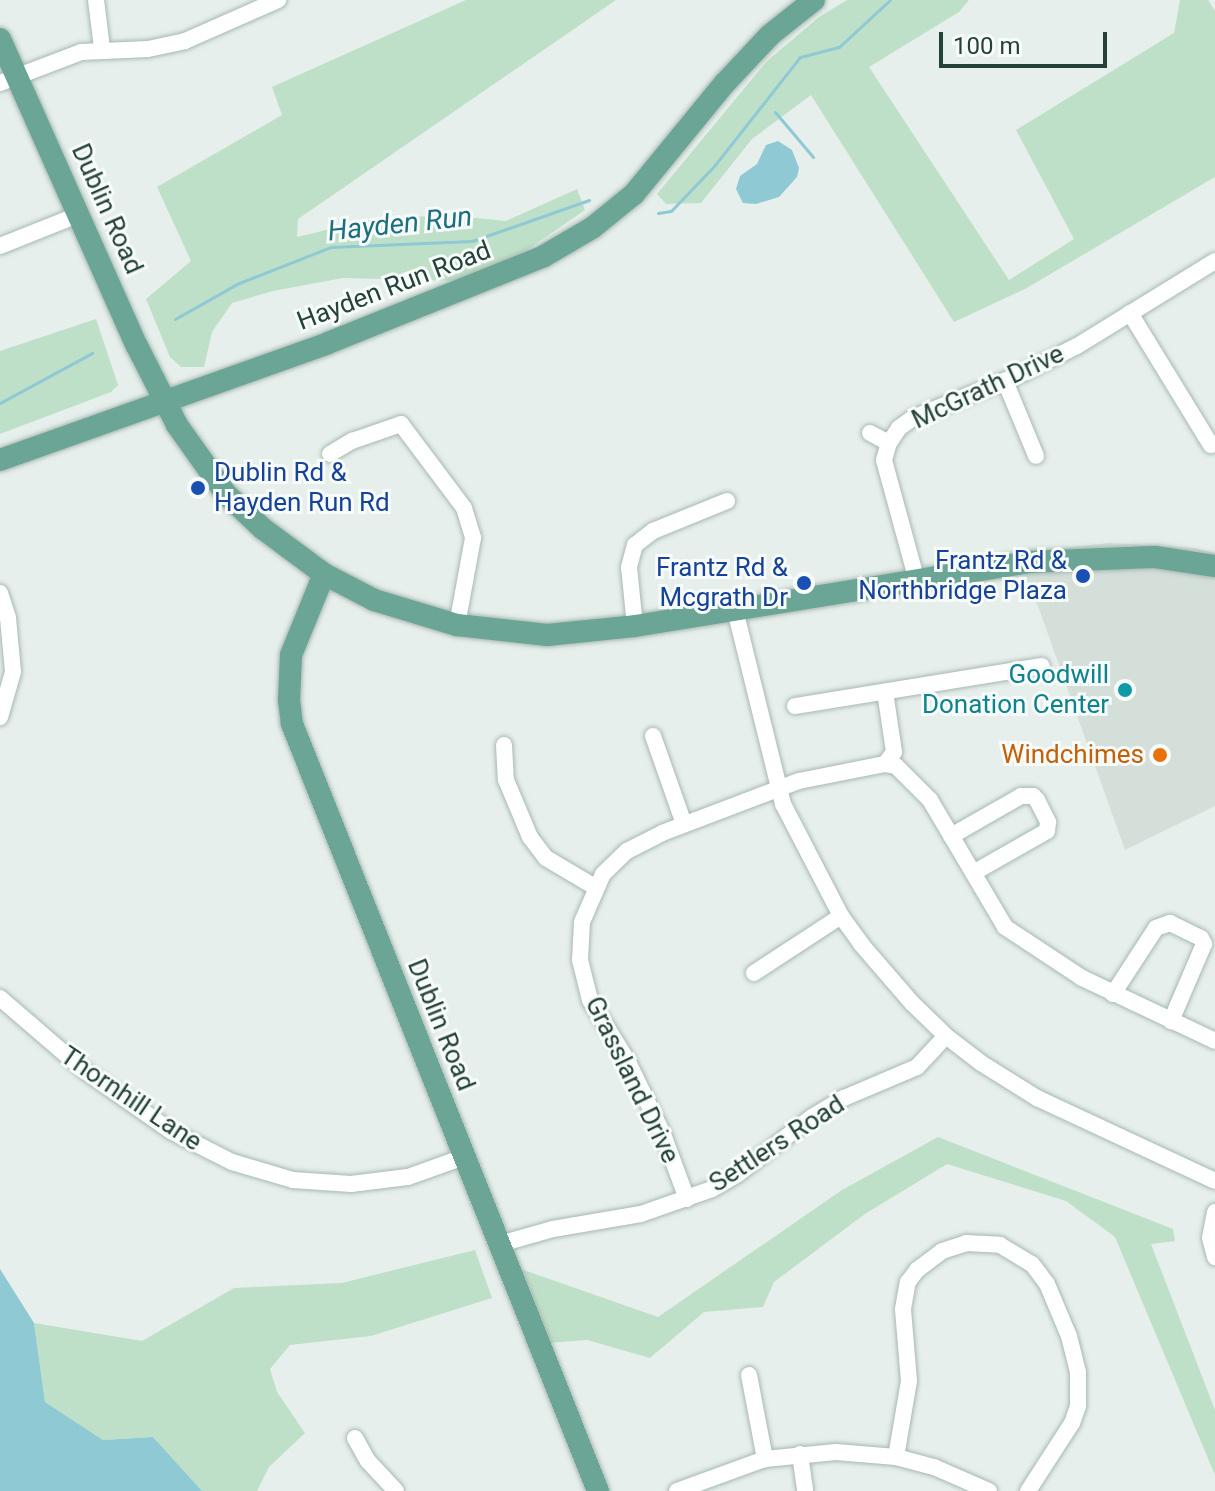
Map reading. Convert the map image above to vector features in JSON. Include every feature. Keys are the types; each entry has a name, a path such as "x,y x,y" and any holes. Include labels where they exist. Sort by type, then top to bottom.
{"main road":[{"name":"Hayden Run Road","path":"0,460 482,284 544,256 592,228 634,194 770,35 814,0"},
{"name":"Dublin Road","path":"0,39 8,80 78,215 163,402 226,494 262,528 324,574 374,600 457,625 547,635 635,626 1029,562 1155,557 1215,566"},
{"name":"Dublin Road","path":"324,574 291,655 289,700 292,724 598,1491"}],"street":[{"path":"96,0 102,48"},
{"path":"8,80 67,55 102,48 148,49 172,45 255,5 278,0"},
{"path":"0,246 78,215"},
{"name":"McGrath Drive","path":"917,581 884,460 889,443 899,428 913,418 1005,381 1077,346 1215,261"},
{"path":"1130,313 1211,445"},
{"path":"1005,381 1036,456"},
{"path":"330,454 352,441 401,424 464,508 473,538 457,625"},
{"path":"870,433 889,443"},
{"path":"635,626 629,567 635,545 653,531 727,501"},
{"path":"0,593 8,618 13,672 0,717"},
{"path":"735,610 777,788 799,841 841,916 912,1003 946,1036 1037,1098 1215,1181"},
{"path":"795,706 1042,666"},
{"path":"885,692 894,752 885,764 905,772 930,800 1005,927 1113,994 1215,1041"},
{"path":"653,736 684,824"},
{"path":"504,745 506,780 530,837 546,858 595,887"},
{"name":"Grassland Drive","path":"687,1199 663,1134 627,1060 590,1000 584,981 580,942 582,922 595,887 603,874 627,851 684,824 777,788 839,771 885,764"},
{"path":"951,836 1027,794 1033,796 1041,808 1048,822 1047,831 973,873"},
{"path":"754,973 841,916"},
{"path":"1113,994 1156,928 1170,923 1201,938 1204,944 1171,1021"},
{"name":"Thornhill Lane","path":"0,998 79,1067 171,1131 232,1162 293,1180 351,1184 408,1177 464,1157"},
{"name":"Settlers Road","path":"500,1244 553,1229 641,1214 687,1199 738,1174 833,1104 917,1067 946,1036"},
{"path":"1215,1212 1210,1238 1215,1257"},
{"path":"896,1457 909,1381 904,1297 917,1270 929,1259 956,1245 977,1242 1000,1245 1032,1264 1047,1284 1069,1336 1087,1392 1072,1423 1028,1491"},
{"path":"749,1375 765,1459"},
{"path":"355,1438 368,1461 396,1491"},
{"path":"677,1491 765,1459 836,1452 896,1457 934,1467 989,1491"},
{"path":"800,1454 805,1491"}],"shaded area":[{"path":"1109,543 1195,548 1215,553 1215,806 1125,850 1016,553"}],"green space":[{"path":"466,0 616,0 298,219 297,237 368,220 447,215 506,221 577,189 585,210 527,250 461,281 343,278 273,291 232,303 212,332 204,367 181,367 170,357 146,299 191,261 157,187 282,115 272,87"},
{"path":"847,0 969,0 959,12 869,67 1009,280 1074,239 1016,130 1174,33 1180,0 1208,0 1215,11 1215,177 1025,289 954,322 811,95 752,139 701,203 666,204 657,194 766,62 819,17"},
{"path":"96,319 118,385 111,392 0,434 0,351"},
{"path":"938,1137 1173,1229 1175,1241 1151,1244 1215,1410 1215,1475 1115,1237 1066,1201 947,1164 865,1214 774,1282 763,1307 704,1312 650,1358 587,1340 547,1343 518,1268 658,1317 842,1190"},
{"path":"475,1250 492,1298 371,1336 290,1345 270,1369 277,1392 305,1433 269,1467 257,1491 202,1491 153,1437 103,1440 45,1402 34,1323 142,1341 234,1288 342,1283"}],"water":[{"path":"778,141 792,150 799,168 797,177 779,197 756,204 743,203 736,189 740,176 757,164 766,145"},
{"path":"0,1269 34,1323 45,1402 103,1440 153,1437 202,1491 0,1491"}],"waterway":[{"name":"Hayden Run","path":"658,213 671,211 714,166 800,57 839,47 890,0"},
{"path":"775,112 813,157"},
{"name":"Hayden Run","path":"175,319 239,283 331,247 472,241 589,200"},
{"name":"Hayden Run","path":"0,403 92,353"}],"place":[{"name":"Dublin Rd & Hayden Run Rd","path":"198,488"},
{"name":"Frantz Rd & Northbridge Plaza","path":"1083,576"},
{"name":"Frantz Rd & Mcgrath Dr","path":"804,583"},
{"name":"Goodwill Donation Center","path":"1125,690"},
{"name":"Windchimes","path":"1160,755"}]}
